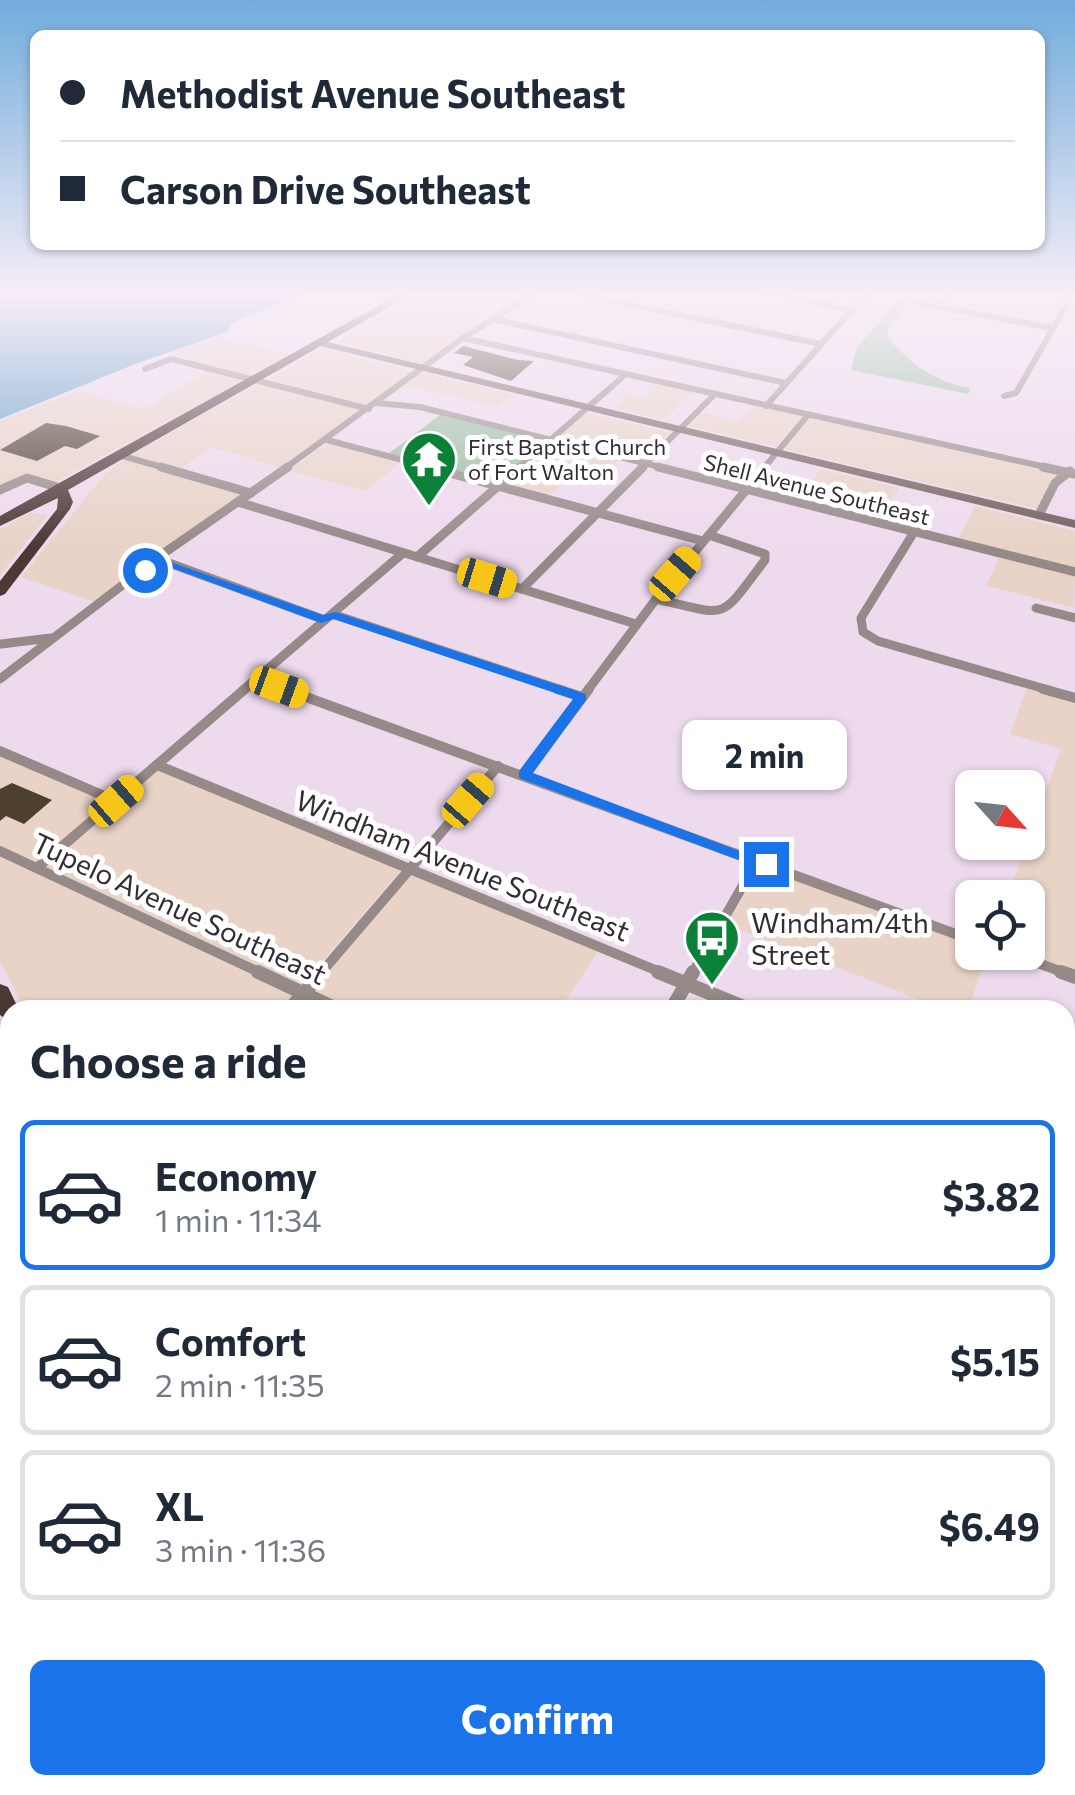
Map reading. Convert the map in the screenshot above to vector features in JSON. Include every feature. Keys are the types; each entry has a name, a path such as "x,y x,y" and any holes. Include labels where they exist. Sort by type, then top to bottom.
{"highway":[{"path":"0,522 258,378"},
{"path":"57,518 72,508 115,457"},
{"path":"0,591 57,518 66,502 60,488"},
{"path":"27,507 53,507 57,518"}],"main road":[{"path":"462,378 1075,524"}],"street":[{"name":"Shell Avenue Southeast","path":"246,378 372,406 420,407 1075,572"},
{"path":"0,680 158,559 408,378"},
{"path":"417,557 622,378"},
{"path":"643,378 1072,472"},
{"path":"762,378 786,383"},
{"path":"766,406 791,378"},
{"path":"1004,396 1016,393 1025,378"},
{"path":"522,589 716,394"},
{"path":"524,775 636,624 808,415"},
{"path":"327,440 597,513 758,548 765,554 766,560 725,612 707,614 656,599"},
{"path":"115,457 251,493"},
{"path":"1038,516 1055,483 1072,472"},
{"path":"0,490 27,478 60,488"},
{"path":"238,502 636,624"},
{"path":"914,532 861,618 863,632 878,641 1075,698"},
{"path":"37,868 403,553"},
{"path":"158,559 582,697"},
{"path":"1036,608 1075,618"},
{"path":"0,644 34,642 64,632"},
{"path":"0,644 32,656"},
{"path":"279,687 955,934"},
{"path":"0,751 116,801"},
{"name":"Windham Avenue Southeast","path":"157,766 727,1000"},
{"path":"296,1000 498,766"},
{"name":"Tupelo Avenue Southeast","path":"0,851 317,1000"},
{"path":"677,1000 757,861"},
{"path":"1045,967 1075,978"}],"shaded area":[{"path":"195,378 244,379 53,483 36,478 0,487 0,421 78,391 145,409"},
{"path":"270,378 404,378 367,407 264,381"},
{"path":"413,378 444,378 514,395 499,407 406,385 381,402"},
{"path":"259,383 364,410 282,468 212,447 178,470 130,456"},
{"path":"660,383 693,391 663,420 613,408 628,394 644,398"},
{"path":"754,405 803,416 776,447 688,426 702,412 739,421"},
{"path":"586,413 672,433 643,461 555,439"},
{"path":"811,417 1060,473 1050,482 1037,509 784,449"},
{"path":"552,442 620,459 599,480 574,474 547,497 503,486"},
{"path":"328,443 401,462 365,491 289,470"},
{"path":"125,459 245,494 98,603 21,577 106,473"},
{"path":"821,469 899,488 890,501 810,484"},
{"path":"975,506 1075,531 1075,570 957,541"},
{"path":"31,512 47,516 0,575 0,529"},
{"path":"1000,556 1075,574 1074,608 986,586"},
{"path":"1027,687 1075,700 1075,973 1045,962 1045,880 1014,880 1021,860 1045,860 1045,793 1061,749 1010,734"},
{"path":"0,755 108,802 36,863 0,846"},
{"path":"158,770 401,870 301,986 46,867"},
{"path":"0,856 294,995 290,1000 20,1000 0,961"},
{"path":"761,866 955,938 955,970 981,970 971,1000 921,1000 727,924"},
{"path":"411,875 598,952 566,1000 330,1000 312,991"}],"green space":[{"path":"889,378 939,378 970,388 968,394"},
{"path":"440,415 545,441 497,483 388,454"}],"water":[{"path":"0,378 101,378 0,419"}],"building":[{"path":"46,423 100,436 77,449 65,446 37,461 0,450"},
{"path":"12,783 52,800 24,824 6,816 0,821 0,789"}],"place":[{"name":"First Baptist Church of Fort Walton","path":"429,508"},
{"name":"Windham/4th Street","path":"712,987"}],"route":[{"path":"145,570 158,559 325,620 332,614 582,697 524,775 766,864"}]}
